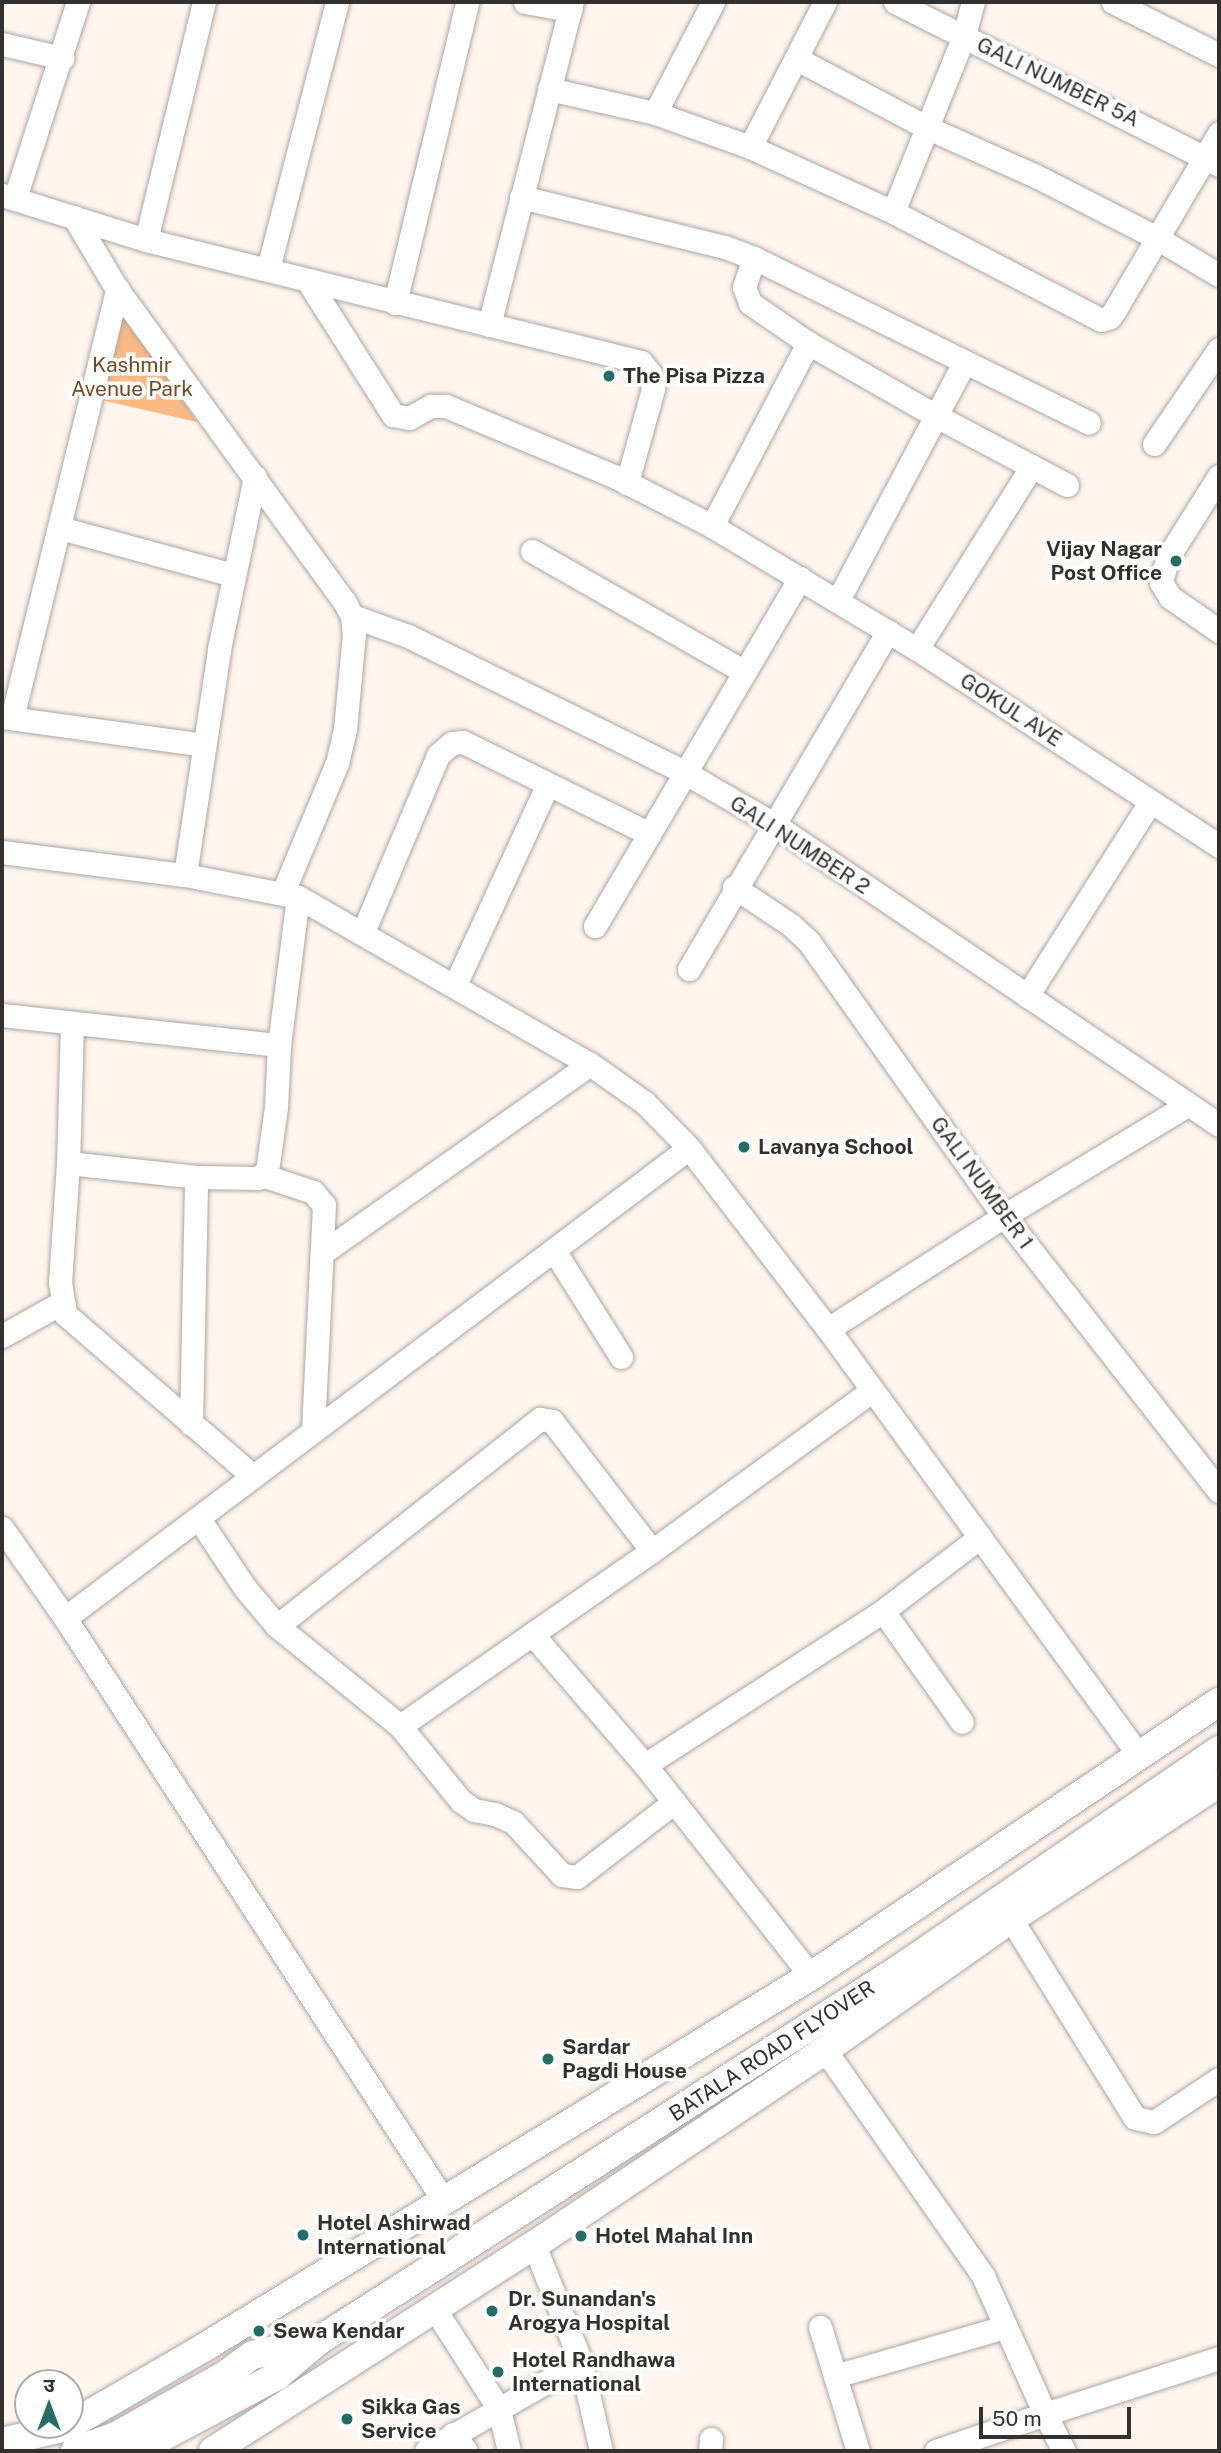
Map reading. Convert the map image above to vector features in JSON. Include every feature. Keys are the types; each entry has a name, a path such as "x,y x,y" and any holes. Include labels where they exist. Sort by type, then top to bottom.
{"main road":[{"path":"2,2442 67,2427 205,2347 810,1976 1219,1702"},
{"name":"BATALA ROAD FLYOVER","path":"318,2341 898,1970 1219,1750"},
{"path":"213,2451 534,2245 825,2050 1011,1919 1219,1783"},
{"path":"75,2451 116,2436 225,2375 253,2355 318,2341"},
{"path":"136,2451 277,2376 318,2341"},
{"path":"205,2347 225,2375"}],"street":[{"path":"78,2 62,58 8,197 146,240 395,303 631,358 647,367 653,389 627,483"},
{"path":"146,240 204,2"},
{"path":"268,270 337,2"},
{"path":"395,303 467,2"},
{"path":"489,325 571,6 525,2"},
{"path":"655,113 713,2"},
{"path":"750,147 825,2"},
{"name":"GALI NUMBER 5A","path":"895,2 1212,160"},
{"path":"893,212 964,35 973,2"},
{"path":"1113,2 1219,55"},
{"path":"2,44 62,58"},
{"path":"797,59 928,128 1036,176 1156,237 1219,275"},
{"path":"548,89 655,113 750,147 893,212 1101,320 1110,317 1156,237 1212,160 1219,133"},
{"path":"521,197 725,247 754,258 1090,423"},
{"path":"74,217 117,289 345,601 352,616 354,634 345,729 337,763 291,895 270,1164 262,1175"},
{"path":"754,258 744,287 744,295 750,303 808,342 936,416 1067,485"},
{"name":"GOKUL AVE","path":"308,281 393,415 409,418 431,405 446,406 531,439 712,526 917,649 1219,846"},
{"path":"117,289 60,528 7,718 203,745"},
{"path":"712,526 808,342"},
{"path":"1154,444 1219,349"},
{"path":"838,600 964,363"},
{"path":"917,649 1032,466"},
{"path":"1219,476 1168,557 1161,582 1170,597 1219,631"},
{"path":"185,876 203,745 233,575 255,477"},
{"path":"60,528 233,575"},
{"path":"532,551 743,671"},
{"path":"595,926 800,578"},
{"name":"GALI NUMBER 2","path":"352,616 408,636 684,772 772,823 1219,1125"},
{"path":"689,969 734,887 888,631"},
{"path":"363,932 438,755 445,747 463,742 650,834"},
{"path":"455,985 548,784"},
{"path":"1027,996 1150,802"},
{"path":"2,852 185,876 291,895 363,932 455,985 590,1064 645,1102 689,1148 828,1329 870,1392 980,1537 1138,1754"},
{"name":"GALI NUMBER 1","path":"734,887 792,925 809,942 1004,1216 1219,1491"},
{"path":"2,1015 279,1045"},
{"path":"72,1023 61,1303 71,1322 253,1476"},
{"path":"322,1253 590,1064"},
{"path":"828,1329 1004,1216 1187,1105"},
{"path":"65,1618 555,1252 689,1148"},
{"path":"68,1163 196,1177 262,1175 313,1192 321,1199 324,1205 313,1431"},
{"path":"191,1424 196,1177"},
{"path":"555,1252 621,1357"},
{"path":"2,1336 61,1303"},
{"path":"400,1726 652,1550 870,1392"},
{"path":"277,1626 540,1419 552,1420 652,1550"},
{"path":"199,1519 245,1588 277,1626 400,1726 461,1801 474,1810 495,1814 513,1822 566,1878 577,1877 674,1802"},
{"path":"2,1528 65,1618 444,2201"},
{"path":"645,1765 883,1611 980,1537"},
{"path":"883,1611 962,1722"},
{"path":"532,1634 645,1765 810,1976"},
{"path":"1011,1919 1135,2118 1154,2122 1219,2079"},
{"path":"825,2050 983,2276 1064,2451"},
{"path":"534,2245 580,2362 601,2451"},
{"path":"434,2308 499,2409 509,2451"},
{"path":"820,2327 858,2451"},
{"path":"835,2376 1005,2327"},
{"path":"936,2451 1219,2358"},
{"path":"426,2451 460,2443 499,2409 580,2362"}],"green space":[{"name":"Kashmir Avenue Park","path":"122,310 197,422 97,399"}],"place":[{"name":"The Pisa Pizza","path":"609,376"},
{"name":"Vijay Nagar Post Office","path":"1176,561"},
{"name":"Lavanya School","path":"744,1147"},
{"name":"Sardar Pagdi House","path":"548,2059"},
{"name":"Hotel Ashirwad International","path":"303,2235"},
{"name":"Hotel Mahal Inn","path":"581,2236"},
{"name":"Dr. Sunandan's Arogya Hospital","path":"492,2311"},
{"name":"Sewa Kendar","path":"259,2331"},
{"name":"Hotel Randhawa International","path":"498,2372"},
{"name":"Sikka Gas Service","path":"347,2419"}]}
